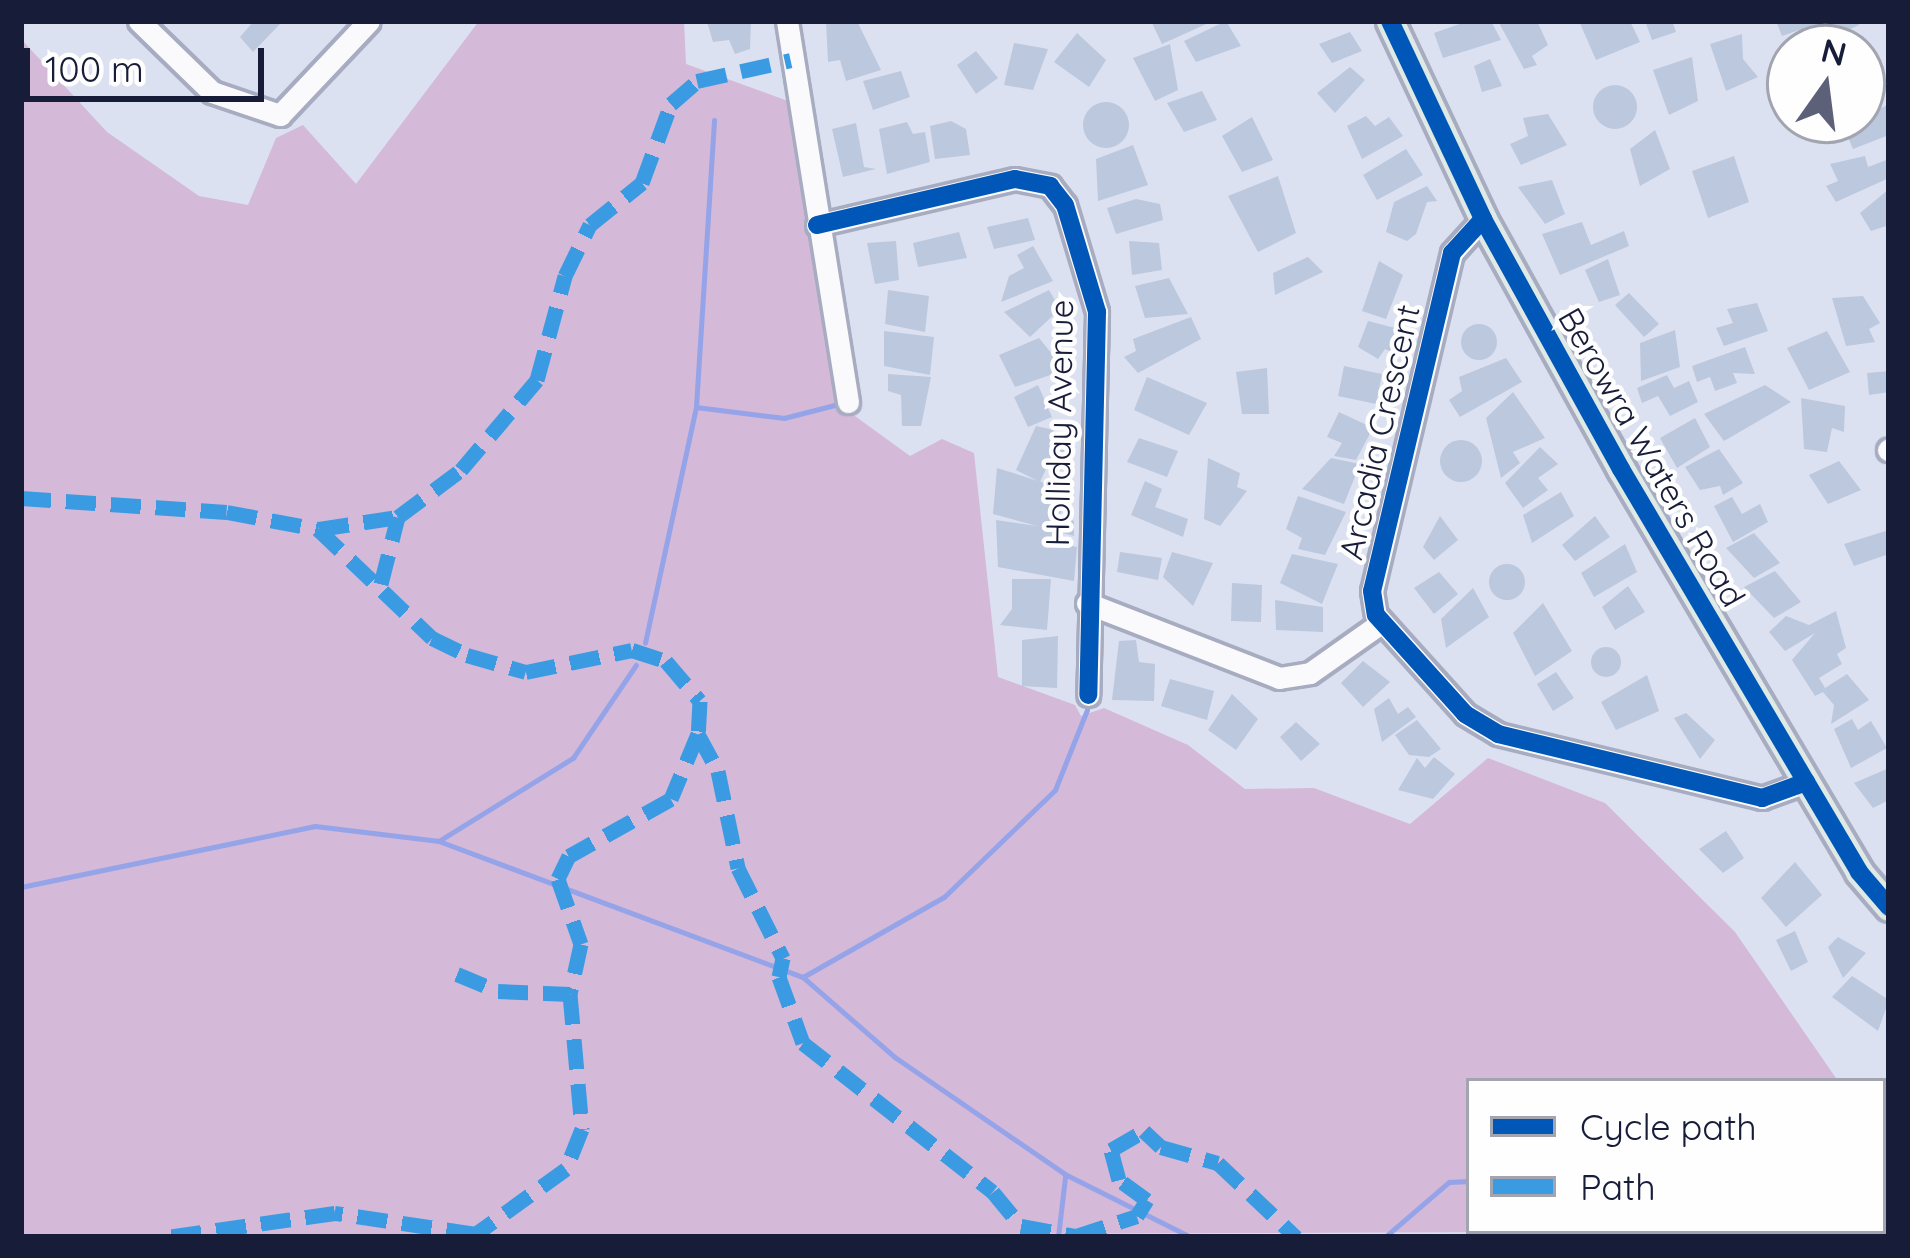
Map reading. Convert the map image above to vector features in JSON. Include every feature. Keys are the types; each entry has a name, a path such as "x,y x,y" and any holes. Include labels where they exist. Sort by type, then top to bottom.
{"main road":[{"name":"Berowra Waters Road","path":"1390,21 1483,219 1805,782 1889,907"}],"street":[{"path":"140,21 212,92 280,115 369,21"},
{"path":"787,21 848,402"},
{"path":"817,225 1030,178 1034,152"},
{"name":"Holliday Avenue","path":"1030,178 1065,206 1095,292 1088,695"},
{"name":"Arcadia Crescent","path":"1381,623 1372,591 1452,253 1483,219"},
{"path":"1087,603 1280,678 1310,673 1381,623 1465,714 1498,734 1762,798 1805,782"}],"shaded area":[{"path":"479,21 684,21 686,64 788,101 837,403 910,456 942,439 974,453 998,677 1075,705 1081,716 1104,708 1188,745 1245,789 1314,788 1410,824 1488,758 1605,803 1735,932 1836,1078 1466,1078 1466,1232 21,1237 21,39 107,132 199,196 248,205 276,138 303,125 356,184"}],"building":[{"path":"254,21 283,21 253,52 240,37"},
{"path":"751,21 750,49 735,54 729,40 713,42 707,22"},
{"path":"826,21 857,21 881,70 846,81 840,60 828,62"},
{"path":"1151,21 1213,21 1162,44"},
{"path":"1226,21 1241,46 1196,62 1184,41"},
{"path":"1468,21 1491,21 1501,40 1443,58 1434,33"},
{"path":"1498,21 1537,21 1548,45 1532,56 1537,65 1524,69"},
{"path":"1579,21 1630,21 1640,42 1596,60"},
{"path":"1645,21 1672,21 1676,32 1652,40"},
{"path":"1776,21 1858,24 1777,24"},
{"path":"1350,32 1362,51 1332,63 1319,44"},
{"path":"1077,33 1106,60 1089,87 1054,62"},
{"path":"1742,34 1743,59 1758,77 1726,91 1710,44"},
{"path":"1014,43 1048,49 1033,90 1004,85"},
{"path":"1170,44 1178,90 1155,101 1133,58"},
{"path":"976,51 998,78 976,94 957,65"},
{"path":"1692,57 1698,101 1669,115 1653,70"},
{"path":"1490,59 1502,86 1482,92 1474,66"},
{"path":"1350,67 1365,80 1335,113 1317,93"},
{"path":"901,71 910,97 873,110 863,81"},
{"path":"1615,85 1630,92 1637,107 1630,122 1615,129 1600,122 1593,107 1600,92"},
{"path":"1202,91 1217,120 1184,132 1167,103"},
{"path":"1106,102 1122,109 1129,125 1122,141 1106,148 1090,141 1083,125 1090,109"},
{"path":"1889,104 1886,136 1886,106"},
{"path":"1548,114 1567,145 1521,165 1510,144 1528,136 1523,118"},
{"path":"1366,116 1375,126 1389,117 1403,136 1362,159 1347,126"},
{"path":"1252,117 1273,160 1242,172 1222,136"},
{"path":"951,121 966,129 970,155 935,159 930,126"},
{"path":"907,122 913,134 925,132 930,162 887,174 879,129"},
{"path":"856,123 864,167 876,169 843,177 832,129"},
{"path":"1655,130 1670,169 1640,186 1630,149"},
{"path":"1133,145 1148,185 1098,201 1096,159"},
{"path":"1406,149 1423,175 1377,200 1363,175"},
{"path":"1734,156 1749,202 1708,218 1692,171"},
{"path":"1865,156 1868,167 1889,159 1889,178 1836,202 1826,186 1838,181 1830,164"},
{"path":"1278,176 1296,233 1258,252 1228,196"},
{"path":"1552,180 1565,214 1545,224 1518,187"},
{"path":"1427,186 1437,201 1427,202 1416,234 1407,241 1386,232 1394,202"},
{"path":"1889,189 1889,225 1871,231 1860,213"},
{"path":"1136,199 1160,204 1163,220 1116,234 1107,208"},
{"path":"1028,218 1035,240 994,249 987,227"},
{"path":"1582,222 1591,245 1624,231 1629,246 1560,275 1542,234"},
{"path":"959,232 967,258 918,267 913,243"},
{"path":"896,241 899,280 875,284 867,243"},
{"path":"1129,241 1159,243 1162,270 1132,275"},
{"path":"1033,246 1053,281 1001,302 1009,276 1024,268 1017,255"},
{"path":"1308,257 1323,272 1275,295 1273,273"},
{"path":"1608,259 1620,295 1599,302 1585,270"},
{"path":"1379,261 1403,275 1386,319 1362,311"},
{"path":"1169,278 1188,314 1145,318 1135,286"},
{"path":"888,290 929,296 925,332 885,324"},
{"path":"1049,290 1060,309 1030,337 1004,312"},
{"path":"1629,293 1659,324 1644,337 1615,305"},
{"path":"1863,296 1880,323 1869,329 1875,342 1846,346 1832,298"},
{"path":"1757,303 1768,331 1724,346 1716,328 1733,323 1727,309"},
{"path":"1191,317 1201,339 1138,373 1124,357 1136,351 1133,339"},
{"path":"1368,321 1403,330 1396,354 1385,349 1378,359 1358,347"},
{"path":"1479,324 1492,329 1497,342 1492,355 1479,360 1466,355 1461,342 1466,329"},
{"path":"1675,330 1680,367 1641,381 1640,343"},
{"path":"884,331 934,337 930,375 884,366"},
{"path":"1827,331 1850,372 1809,390 1787,348"},
{"path":"1039,338 1065,370 1015,387 999,355"},
{"path":"1745,347 1755,374 1733,373 1737,383 1715,391 1710,377 1697,382 1692,366"},
{"path":"1506,358 1522,382 1460,417 1449,400 1462,391 1459,377"},
{"path":"1344,366 1382,374 1376,404 1338,396"},
{"path":"1267,368 1269,414 1242,414 1236,372"},
{"path":"1889,371 1889,392 1869,395 1867,373"},
{"path":"888,374 931,377 921,426 902,426 901,395 888,391"},
{"path":"1667,375 1674,388 1689,381 1698,402 1670,416 1658,396 1642,403 1637,388"},
{"path":"1147,377 1207,403 1189,435 1134,410"},
{"path":"1038,385 1052,417 1028,427 1014,397"},
{"path":"1765,385 1791,402 1724,441 1704,414"},
{"path":"1513,392 1545,438 1513,452 1520,463 1501,478 1486,418"},
{"path":"1801,398 1845,406 1844,432 1832,428 1827,452 1804,449"},
{"path":"1339,412 1373,428 1356,460 1334,456 1342,443 1327,437"},
{"path":"1695,418 1710,447 1677,468 1660,438"},
{"path":"1036,426 1071,434 1063,470 1046,469 1040,482 1016,470"},
{"path":"1139,438 1178,451 1167,477 1127,462"},
{"path":"1461,440 1476,446 1482,461 1476,476 1461,482 1446,476 1440,461 1446,446"},
{"path":"1540,447 1558,464 1538,478 1548,490 1523,508 1505,483"},
{"path":"1719,449 1743,483 1723,495 1720,486 1700,490 1685,467"},
{"path":"1208,458 1240,473 1237,487 1247,491 1220,526 1204,519"},
{"path":"1331,458 1360,464 1344,504 1302,489"},
{"path":"1839,461 1861,490 1828,504 1809,475"},
{"path":"997,468 1064,489 1060,516 1074,521 1074,536 1059,532 1057,543 1077,547 1074,581 998,567 996,520 1037,526 993,514"},
{"path":"1145,481 1162,489 1155,507 1188,519 1183,537 1131,515"},
{"path":"1561,492 1574,516 1532,543 1523,515"},
{"path":"1298,496 1346,512 1325,555 1298,549 1302,538 1286,529"},
{"path":"1732,497 1742,514 1760,504 1768,522 1733,542 1714,506"},
{"path":"1440,516 1458,540 1434,560 1423,547"},
{"path":"1595,516 1610,537 1575,561 1562,545"},
{"path":"1889,530 1889,554 1854,566 1844,544"},
{"path":"1754,533 1780,563 1754,578 1726,548"},
{"path":"1625,544 1637,572 1594,597 1581,573"},
{"path":"1120,552 1162,558 1158,580 1117,572"},
{"path":"1172,552 1213,563 1193,606 1163,577"},
{"path":"1292,554 1338,564 1322,604 1280,583"},
{"path":"1507,564 1519,570 1525,582 1519,594 1507,600 1495,594 1489,582 1495,570"},
{"path":"1775,571 1801,602 1774,618 1744,587"},
{"path":"1439,572 1458,594 1434,614 1414,588"},
{"path":"1012,579 1051,579 1047,630 1000,625 1012,609"},
{"path":"1232,583 1262,585 1261,622 1231,621"},
{"path":"1628,586 1645,612 1615,630 1602,607"},
{"path":"1473,588 1489,617 1446,648 1441,619"},
{"path":"1275,600 1323,607 1323,632 1276,630"},
{"path":"1543,603 1572,651 1535,676 1513,633"},
{"path":"1836,611 1846,648 1837,654 1842,664 1819,678 1825,688 1847,674 1869,700 1831,724 1834,705 1823,692 1815,696 1792,660 1815,633 1785,651 1769,632 1786,616 1809,625"},
{"path":"1058,636 1057,688 1022,686 1022,640"},
{"path":"1136,640 1139,662 1155,664 1154,701 1112,700 1119,641"},
{"path":"1606,647 1621,662 1606,677 1591,662"},
{"path":"1363,661 1390,682 1363,707 1341,683"},
{"path":"1556,672 1574,698 1553,711 1537,684"},
{"path":"1647,675 1659,711 1616,730 1601,702"},
{"path":"1170,679 1214,691 1207,720 1161,706"},
{"path":"1232,694 1258,719 1236,750 1208,730"},
{"path":"1389,698 1398,714 1408,707 1416,717 1382,742 1374,709"},
{"path":"1686,713 1715,740 1700,759 1674,718"},
{"path":"1852,719 1858,730 1871,721 1887,748 1851,768 1834,729"},
{"path":"1417,720 1441,749 1429,757 1409,755 1395,735"},
{"path":"1296,722 1320,744 1301,761 1280,737"},
{"path":"1434,757 1455,774 1433,799 1398,790 1417,758 1425,768"},
{"path":"1889,768 1889,800 1873,808 1854,783"},
{"path":"1726,831 1744,858 1723,873 1699,849"},
{"path":"1795,862 1822,895 1786,927 1761,898"},
{"path":"1795,931 1808,962 1791,971 1776,940"},
{"path":"1838,937 1866,953 1843,978 1828,947"},
{"path":"1852,976 1889,1000 1878,1031 1832,997"}],"waterway":[{"path":"645,643 696,407 714,121"},
{"path":"696,407 784,418 839,404"},
{"path":"439,841 573,758 636,665"},
{"path":"803,977 944,897 1055,790 1087,710"},
{"path":"21,887 315,826 439,841 803,977 895,1057 1065,1174 1191,1237"},
{"path":"1058,1237 1065,1177"},
{"path":"1385,1237 1449,1182 1466,1181"}],"marked path":[{"path":"319,529 398,517 461,470 537,380 565,276 590,225 642,183 671,104 697,81 791,60"},
{"path":"21,498 227,512 318,529 432,638 467,655 526,672 632,650 666,661 700,701 698,734 671,799 569,856 558,879 581,944 570,994 582,1129 566,1169 476,1234 335,1213 166,1237"},
{"path":"381,584 398,517"},
{"path":"698,734 718,771 738,868 783,958 779,977 803,1043 993,1192 1021,1226 1076,1236 1137,1216 1147,1200 1119,1180 1111,1150 1144,1131 1161,1147 1218,1163 1296,1237"},
{"path":"457,974 498,991 570,994"}],"cycle path":[{"path":"1390,21 1483,219 1621,469 1859,872 1889,907"},
{"path":"817,225 1015,179 1050,186 1065,205 1097,312 1088,695"},
{"path":"1483,219 1452,253 1372,591 1376,615 1465,714 1498,734 1762,798 1806,782"}]}
